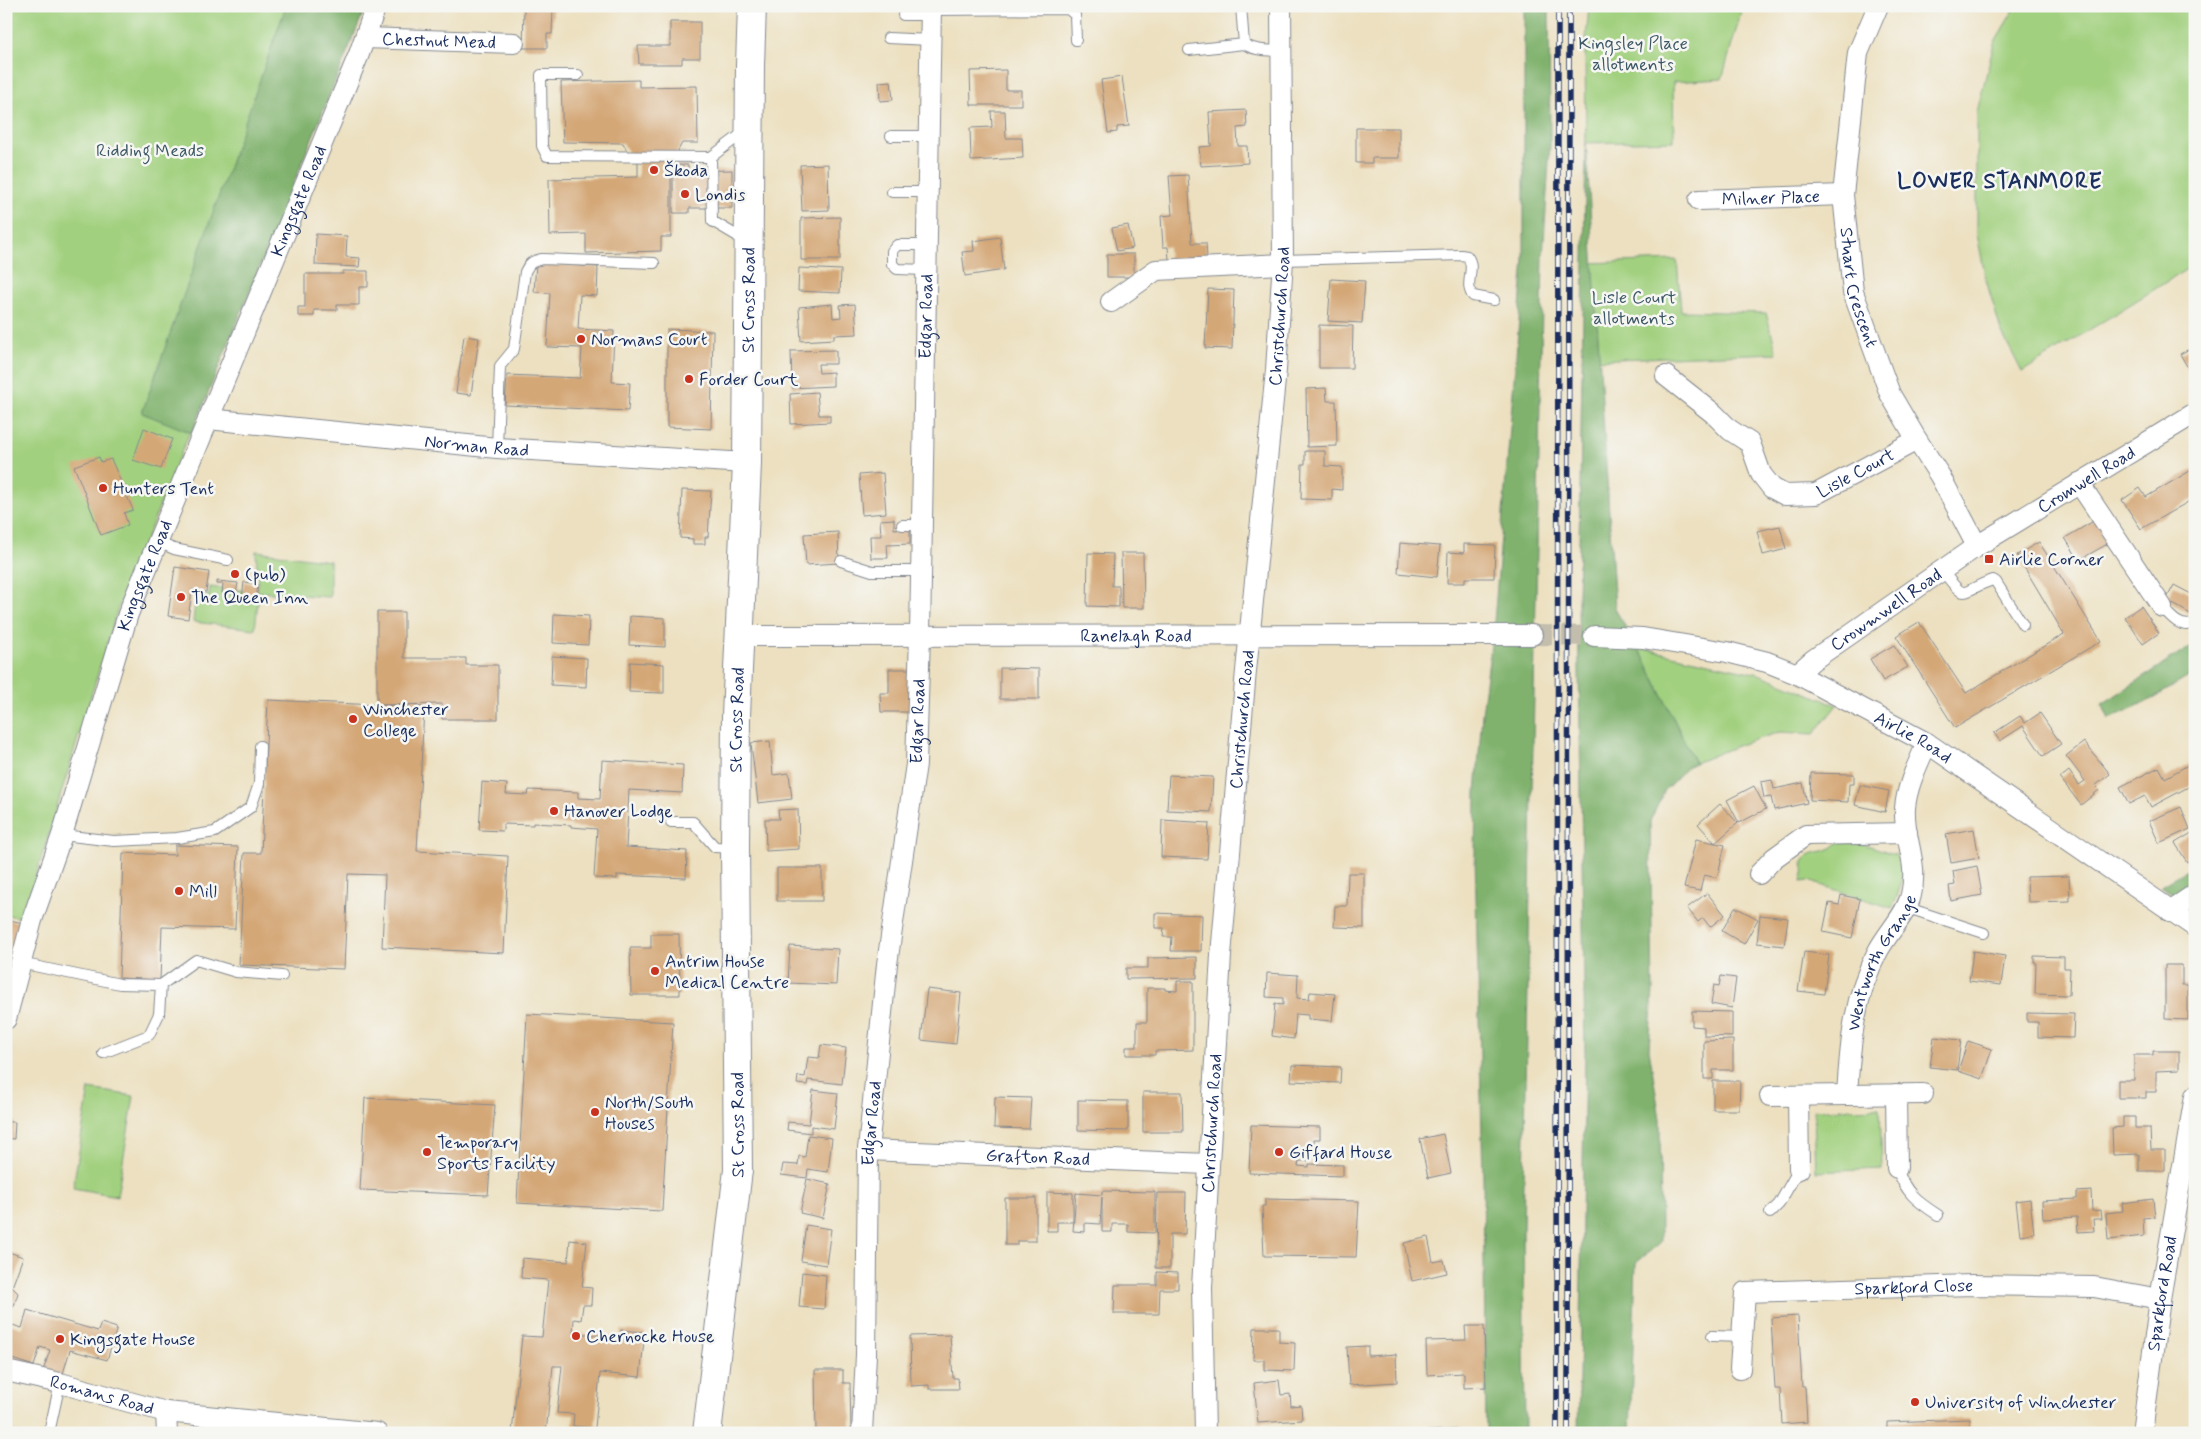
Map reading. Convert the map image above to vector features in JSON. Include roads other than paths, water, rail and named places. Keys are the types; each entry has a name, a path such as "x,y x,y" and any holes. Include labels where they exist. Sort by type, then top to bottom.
{"main road":[{"name":"St Cross Road","path":"707,1433 738,1170 735,848 736,716 747,462 749,128 752,6"}],"street":[{"name":"Kingsgate Road","path":"6,1019 11,982 20,963 32,920 62,834 128,614 365,38 376,6"},
{"name":"Christchurch Road","path":"1205,1433 1202,1288 1221,955 1249,637 1276,370 1283,262 1281,6"},
{"name":"Stuart Crescent","path":"1878,6 1858,53 1843,195 1853,292 1890,394 1916,440 1940,476 1977,546"},
{"name":"Edgar Road","path":"862,1433 866,1355 868,1150 887,964 916,764 931,10"},
{"name":"Chestnut Mead","path":"365,38 514,43"},
{"name":"Milner Place","path":"1699,200 1843,195"},
{"path":"1111,302 1156,270 1283,262"},
{"name":"Lisle Court","path":"1666,376 1713,413 1730,430 1750,443 1761,474 1772,488 1785,495 1816,494 1916,440"},
{"name":"Cromwell Road","path":"1977,546 2195,413"},
{"name":"Norman Road","path":"208,419 497,448 747,462"},
{"path":"2079,483 2162,607"},
{"name":"Crowmwell Road","path":"1797,674 1813,660 1977,546"},
{"name":"Ranelagh Road","path":"740,636 920,634 1249,637 1532,636"},
{"name":"Airlie Road","path":"1594,636 1642,638 1727,652 1767,662 1797,674 1927,743 2195,927"},
{"name":"Wentworth Grange","path":"1847,1095 1858,999 1878,951 1905,908 1915,876 1905,810 1908,787 1927,743"},
{"path":"1759,874 1774,858 1806,835 1907,833"},
{"path":"2170,911 2195,894"},
{"path":"1896,1094 1897,1168"},
{"path":"1770,1096 1923,1094"},
{"path":"1798,1096 1799,1169"},
{"name":"Sparkford Road","path":"2142,1433 2160,1299 2192,1136 2195,1096"},
{"name":"Grafton Road","path":"868,1150 1208,1164"},
{"name":"Sparkford Close","path":"1740,1369 1745,1292 1972,1285 2094,1287 2160,1299"},
{"name":"Romans Road","path":"6,1371 60,1383 166,1412 377,1433"},
{"path":"166,1412 167,1433"}],"lane":[{"path":"1241,6 1244,44"},
{"path":"903,15 931,10 1068,9 1075,15 1076,40"},
{"path":"888,38 930,40"},
{"path":"1189,50 1244,44 1250,48 1264,51 1281,50"},
{"path":"578,75 541,75 542,146 547,156 711,157 749,128"},
{"path":"890,136 928,136"},
{"path":"711,157 712,221 748,242"},
{"path":"892,192 928,192"},
{"path":"926,270 897,269 892,264 892,251 897,245 927,245"},
{"path":"1283,262 1462,255 1466,256 1471,264 1468,287 1470,293 1473,296 1494,300"},
{"path":"497,448 500,366 514,350 525,272 528,265 542,259 654,263"},
{"path":"902,525 922,526"},
{"path":"157,542 174,549 228,560"},
{"path":"841,561 872,571 921,571"},
{"path":"1942,570 1957,590 1962,592 1968,592 1993,580 1996,582 2023,625"},
{"path":"2162,607 2177,623 2191,625 2195,623"},
{"path":"62,834 114,841 177,838 215,832 251,807 259,784 260,746"},
{"path":"671,822 693,822 715,846 735,848"},
{"path":"1905,908 1984,933"},
{"path":"20,963 120,984 161,985 196,960 236,972 282,976"},
{"path":"103,1053 149,1035 159,1014 161,985"},
{"path":"1897,1168 1901,1181 1916,1201 1938,1215"},
{"path":"1770,1213 1779,1204 1799,1169"},
{"path":"1712,1336 1742,1337"},
{"path":"49,1433 60,1383"}],"tunnel":[{"path":"1532,635 1594,636"}],"railway":[{"path":"1557,1433 1558,6"},
{"path":"1568,1433 1569,6"}],"place":[{"name":"Škoda","path":"654,170"},
{"name":"Londis","path":"685,194"},
{"name":"Normans Court","path":"581,339"},
{"name":"Forder Court","path":"689,379"},
{"name":"Hunters Tent","path":"103,488"},
{"name":"Airlie Corner","path":"1989,559"},
{"name":"(pub)","path":"235,574"},
{"name":"The Queen Inn","path":"181,597"},
{"name":"Winchester College","path":"353,719"},
{"name":"Hanover Lodge","path":"554,811"},
{"name":"Mill","path":"179,891"},
{"name":"Antrim House Medical Centre","path":"655,971"},
{"name":"North/South Houses","path":"595,1112"},
{"name":"Temporary Sports Facility","path":"427,1152"},
{"name":"Giffard House","path":"1279,1152"},
{"name":"Chernocke House","path":"576,1336"},
{"name":"Kingsgate House","path":"60,1339"},
{"name":"University of Winchester","path":"1915,1402"}],"district":[{"name":"LOWER STANMORE","path":"2000,180"}],"park label":[{"name":"Kingsley Place allotments","path":"1633,53"},
{"name":"Ridding Meads","path":"150,150"},
{"name":"Lisle Court allotments","path":"1634,307"}]}
